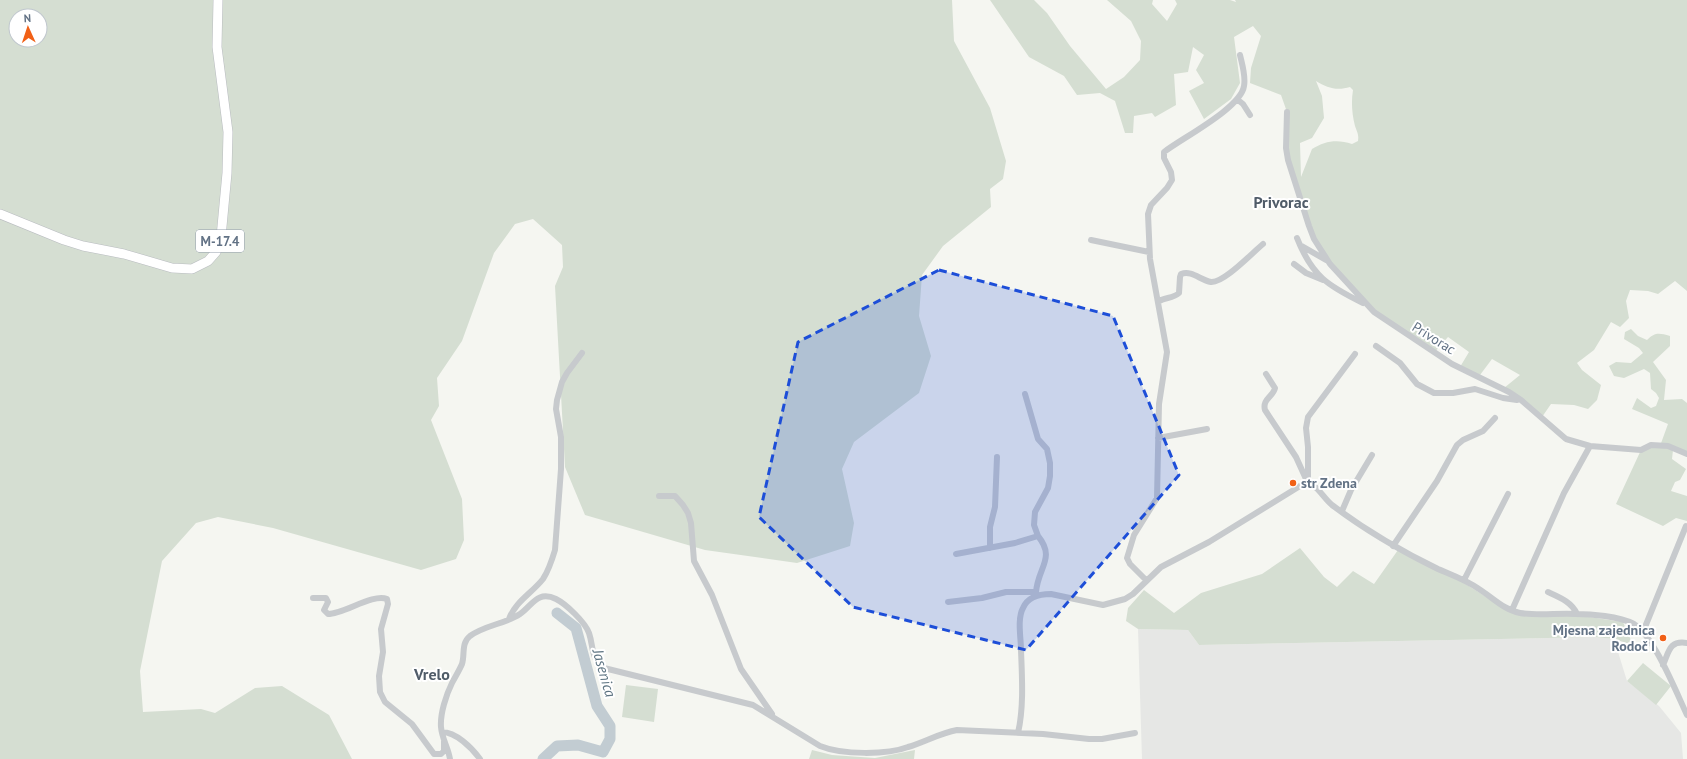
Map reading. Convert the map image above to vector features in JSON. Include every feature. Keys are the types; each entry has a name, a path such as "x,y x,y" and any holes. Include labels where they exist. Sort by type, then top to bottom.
{"main road":[{"name":"M-17.4","path":"0,214 64,240 83,246 124,254 172,268 192,269 208,261 216,252 221,237 227,173 228,132 217,47 218,0"}],"street":[{"path":"1146,580 1130,564 1127,558 1134,535 1153,506 1156,498 1159,404 1167,352 1149,252 1149,210 1153,201 1167,188 1172,180 1172,172 1164,158 1164,152 1190,136 1238,100 1245,82 1240,55"},
{"path":"1238,100 1243,104 1250,115"},
{"name":"Privorac","path":"1287,112 1286,148 1291,172 1314,239 1330,264 1366,305 1397,329 1434,353 1521,400 1566,439 1590,446 1641,450 1651,445 1668,446 1687,454"},
{"path":"1297,238 1305,255 1324,281"},
{"path":"1091,240 1149,252"},
{"path":"1158,302 1162,299 1173,297 1179,293 1181,274 1189,273 1209,281 1218,281 1263,244"},
{"path":"1300,245 1330,264"},
{"path":"1294,264 1306,273 1324,281 1366,305"},
{"path":"1376,346 1400,363 1417,384 1434,393 1454,393 1475,389 1503,398 1521,400"},
{"path":"509,619 513,609 542,579 552,562 555,550 561,469 561,437 557,419 557,400 562,382 582,353"},
{"path":"1308,483 1306,428 1308,417 1355,354"},
{"path":"1266,374 1275,388 1273,394 1265,400 1265,410 1296,457 1308,483"},
{"path":"1018,733 1021,710 1021,615 1026,603 1036,594 1040,572 1047,554 1046,547 1038,536 1034,525 1035,512 1048,488 1050,476 1050,463 1047,449 1038,439 1025,394"},
{"path":"1394,546 1437,481 1457,445 1463,440 1483,431 1495,418"},
{"path":"1158,438 1207,429"},
{"path":"1512,610 1555,513 1590,446"},
{"path":"1342,511 1351,490 1372,455"},
{"path":"990,548 990,527 995,507 997,457"},
{"path":"948,602 982,598 1006,592 1051,594 1092,604 1109,605 1125,599 1133,594 1146,580 1170,562 1209,542 1300,486 1308,483 1313,484 1327,500 1342,511 1394,546 1464,580 1503,606 1512,610 1533,614 1577,614 1624,620 1633,624 1643,632 1652,644 1687,715"},
{"path":"1464,580 1508,494"},
{"path":"659,496 675,496 688,513 691,523 694,561 712,596 741,669 774,717"},
{"path":"1643,632 1686,526"},
{"path":"956,554 1015,543 1038,536"},
{"path":"1548,592 1568,602 1575,608 1577,614"},
{"path":"450,759 448,748 442,732 441,720 450,688 462,664 467,640 476,632 519,615 527,609 531,602 538,598 547,597 554,598 565,606 585,626 589,633 595,659 604,668 753,705 829,750 894,751 957,730 1102,739 1135,733"},
{"path":"313,598 326,598 328,602 324,611 328,614 383,598 387,599 388,604 381,629 382,652 379,676 380,692 386,702 412,724 434,754 442,754 444,751 444,740"},
{"path":"1663,665 1673,644 1680,642 1687,643"},
{"path":"442,732 448,732 457,738 480,759"}],"highlighted area":[{"path":"939,270 1113,316 1179,475 1026,650 853,607 759,517 798,342"}],"shaded area":[{"path":"0,0 952,0 954,41 990,108 1006,161 1003,179 990,189 991,207 943,246 922,275 919,316 931,356 919,393 854,442 842,469 854,523 850,546 797,563 705,550 585,515 565,467 555,286 563,267 562,245 533,219 515,224 494,253 462,341 437,378 439,406 431,420 462,499 464,540 456,559 421,570 273,528 218,517 196,523 162,561 140,671 143,712 201,709 215,713 255,688 282,686 329,715 352,759 0,759"},
{"path":"990,0 1034,0 1047,13 1070,46 1106,89 1124,77 1140,60 1141,41 1131,21 1107,0 1153,0 1152,4 1167,21 1177,4 1175,0 1230,0 1236,2 1235,0 1687,0 1687,291 1675,281 1658,294 1648,291 1630,290 1626,301 1629,318 1620,327 1611,322 1594,350 1577,363 1582,370 1601,385 1597,400 1588,409 1574,405 1551,404 1542,417 1504,388 1520,375 1492,359 1480,375 1460,367 1469,352 1448,337 1434,353 1374,312 1330,264 1314,239 1288,160 1287,112 1281,95 1250,83 1251,68 1261,36 1253,26 1234,37 1240,83 1231,99 1204,119 1189,91 1204,83 1196,70 1204,55 1193,47 1188,72 1174,74 1176,105 1155,117 1152,113 1134,116 1133,133 1125,133 1115,101 1100,93 1077,95 1064,76 1029,57","holes":["1316,81 1336,89 1350,87 1353,90 1353,112 1358,141 1352,144 1336,141 1322,144 1312,149 1301,177 1300,143 1312,138 1324,118 1322,96"]},
{"path":"1631,329 1638,336 1647,340 1657,334 1670,336 1670,346 1653,362 1666,380 1664,400 1682,399 1687,403 1687,454 1660,446 1668,424 1632,409 1637,398 1651,408 1656,406 1659,398 1651,389 1650,373 1644,369 1624,378 1614,376 1609,366 1616,362 1631,363 1643,353 1639,348 1624,339 1625,332"},
{"path":"1651,445 1673,450 1672,459 1686,469 1680,480 1675,482 1671,491 1687,496 1687,521 1676,518 1663,526 1616,504 1641,450"},
{"path":"1300,548 1324,577 1337,587 1353,571 1374,584 1398,550 1464,583 1507,610 1576,615 1623,622 1633,645 1614,639 1595,637 1199,645 1188,630 1138,629 1126,621 1128,608 1144,590 1174,613 1201,593 1262,574"},
{"path":"1138,629 1188,630 1199,645 1595,637 1614,639 1627,681 1659,706 1681,733 1683,759 1142,759"},
{"path":"1643,663 1671,686 1656,705 1627,681"},
{"path":"626,685 658,689 654,722 622,717"},
{"path":"812,750 832,755 875,758 915,750 914,759 809,759"}],"waterway":[{"name":"Jasenica","path":"543,759 557,746 578,745 603,752 610,739 610,726 597,706 576,628 557,613"}],"place":[{"name":"str Zdena","path":"1293,483"},
{"name":"Mjesna zajednica Rodoč I","path":"1663,638"}],"district":[{"name":"Privorac","path":"1281,202"},
{"name":"Vrelo","path":"432,674"}]}
